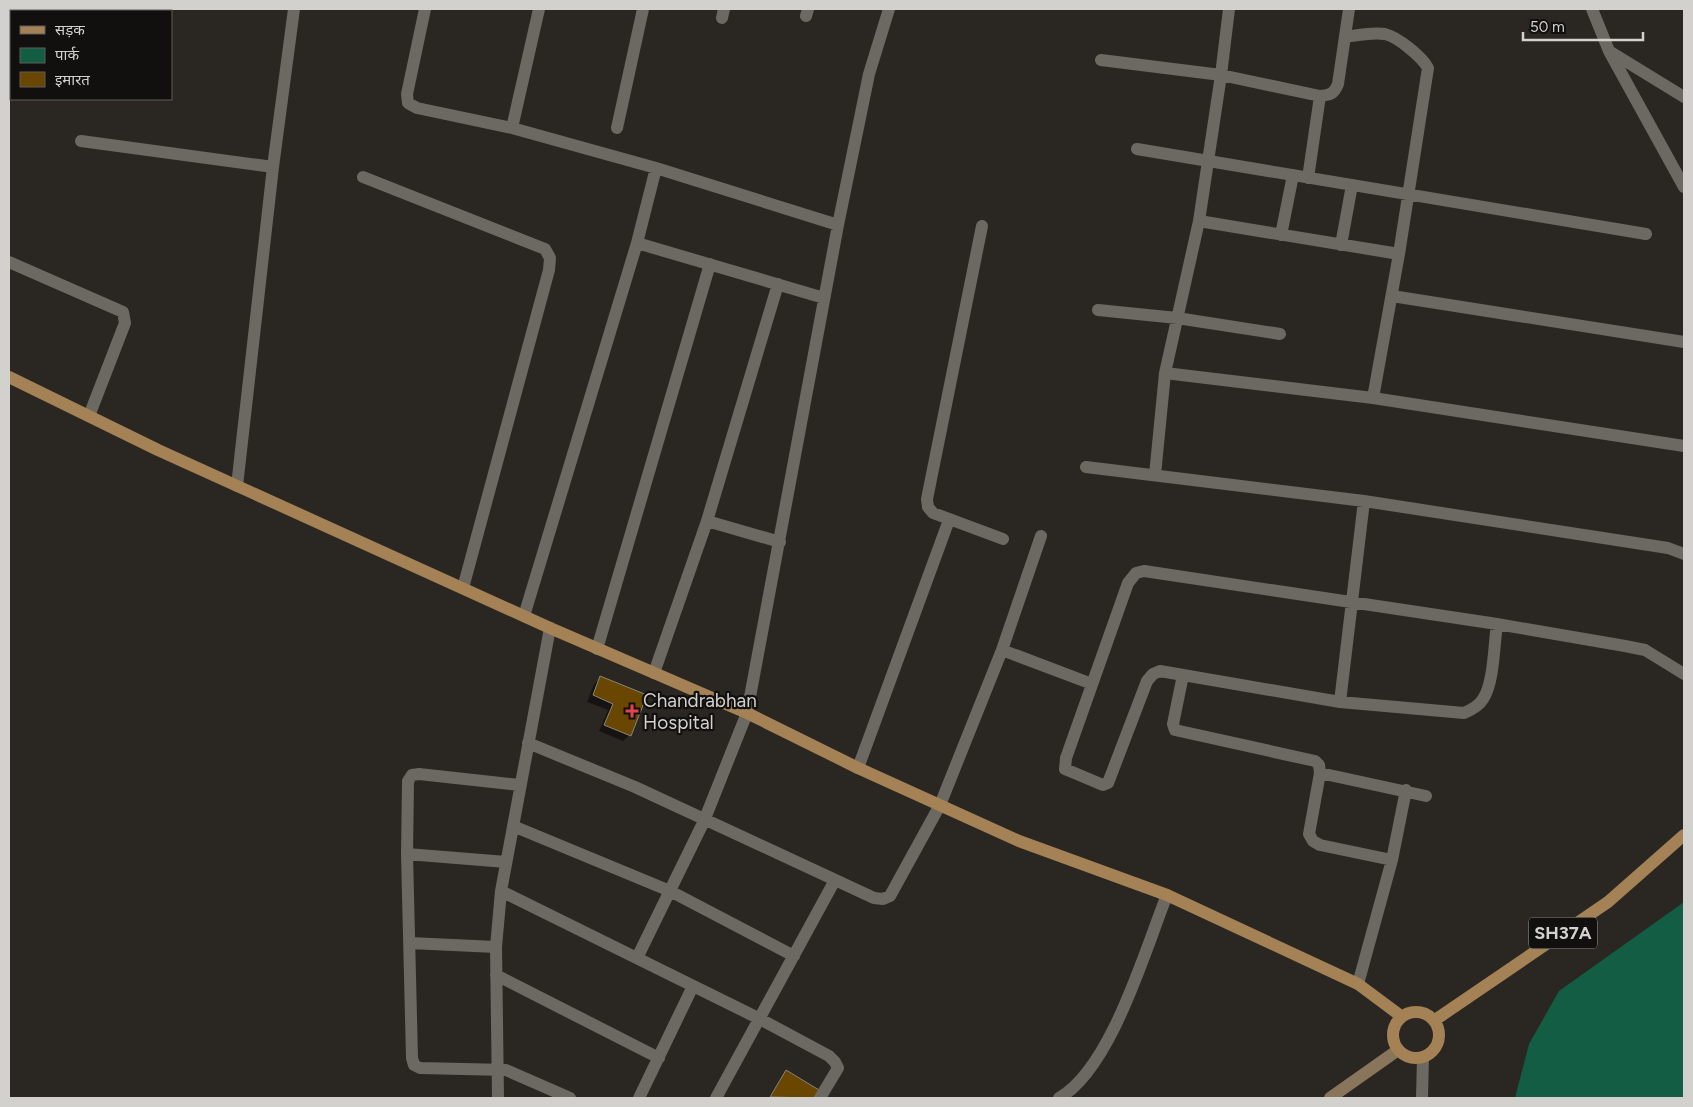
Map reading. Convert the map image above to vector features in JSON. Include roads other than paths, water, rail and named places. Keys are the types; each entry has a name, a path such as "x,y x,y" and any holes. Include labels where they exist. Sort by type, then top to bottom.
{"main road":[{"path":"9,377 237,486 550,628 747,713 858,768 1019,841 1166,895 1358,984 1401,1016"},
{"name":"SH37A","path":"1435,1020 1608,902 1684,835"},
{"path":"1419,1011 1428,1014 1435,1020 1439,1028 1438,1046 1432,1053 1414,1058 1398,1050 1394,1042 1393,1032 1395,1024 1401,1016 1409,1012 1419,1011"},
{"path":"1330,1098 1398,1050"}],"street":[{"path":"237,486 273,166 294,9"},
{"path":"425,9 409,79 408,103 417,108 512,128 656,168 838,225"},
{"path":"512,128 539,9"},
{"path":"617,128 643,9"},
{"path":"637,958 704,821 747,713 838,225 870,74 889,9"},
{"path":"1155,475 1165,374 1199,221 1221,75 1228,9"},
{"path":"1101,60 1221,75 1320,96 1330,95 1335,92 1349,9"},
{"path":"1592,9 1609,51 1684,187"},
{"path":"1345,37 1374,34 1388,35 1415,52 1428,68 1409,195 1374,398"},
{"path":"1609,51 1684,96"},
{"path":"1308,178 1320,96"},
{"path":"82,141 273,166"},
{"path":"1137,149 1646,234"},
{"path":"524,616 637,243 656,168"},
{"path":"1281,235 1293,175"},
{"path":"364,177 545,249 550,258 463,588"},
{"path":"1341,245 1352,185"},
{"path":"1199,221 1399,254"},
{"path":"982,226 928,499 928,507 933,512 949,520 1003,539"},
{"path":"637,243 824,298"},
{"path":"9,262 123,312 124,323 89,416"},
{"path":"598,648 710,264"},
{"path":"654,673 707,521 778,284"},
{"path":"1392,296 1684,342"},
{"path":"1098,310 1177,318 1280,334"},
{"path":"1165,374 1374,398 1684,446"},
{"path":"1086,467 1364,502 1668,548 1684,554"},
{"path":"1340,702 1364,502"},
{"path":"858,768 949,520"},
{"path":"707,521 780,542"},
{"path":"528,743 635,787 704,821 874,898 883,899 890,896 940,805 1002,650 1041,536"},
{"path":"1497,624 1488,686 1483,699 1476,707 1464,713 1340,702 1160,671 1153,674 1147,681 1111,778 1103,784 1070,773 1066,769 1065,764 1128,583 1136,573 1144,571 1497,624 1645,650 1684,674"},
{"path":"498,1098 496,947 501,891 550,628"},
{"path":"1002,650 1092,684"},
{"path":"1183,674 1173,724 1175,730 1314,761 1319,765 1320,773 1309,834 1313,841 1320,845 1392,860"},
{"path":"1320,773 1406,790 1426,796"},
{"path":"520,785 419,774 412,775 408,781 407,854 412,1058 414,1065 420,1068 514,1072 570,1098"},
{"path":"1358,984 1392,860 1406,790"},
{"path":"513,826 670,891 794,956"},
{"path":"407,854 506,862"},
{"path":"716,1098 835,880"},
{"path":"501,891 760,1019 835,1062 838,1068 820,1098"},
{"path":"1058,1098 1067,1093 1082,1079 1115,1026 1166,895"},
{"path":"410,943 496,947"},
{"path":"496,975 658,1058"},
{"path":"639,1098 693,986"},
{"path":"1422,1098 1423,1057"}],"place":[{"name":"Chandrabhan Hospital","path":"632,711"}]}
